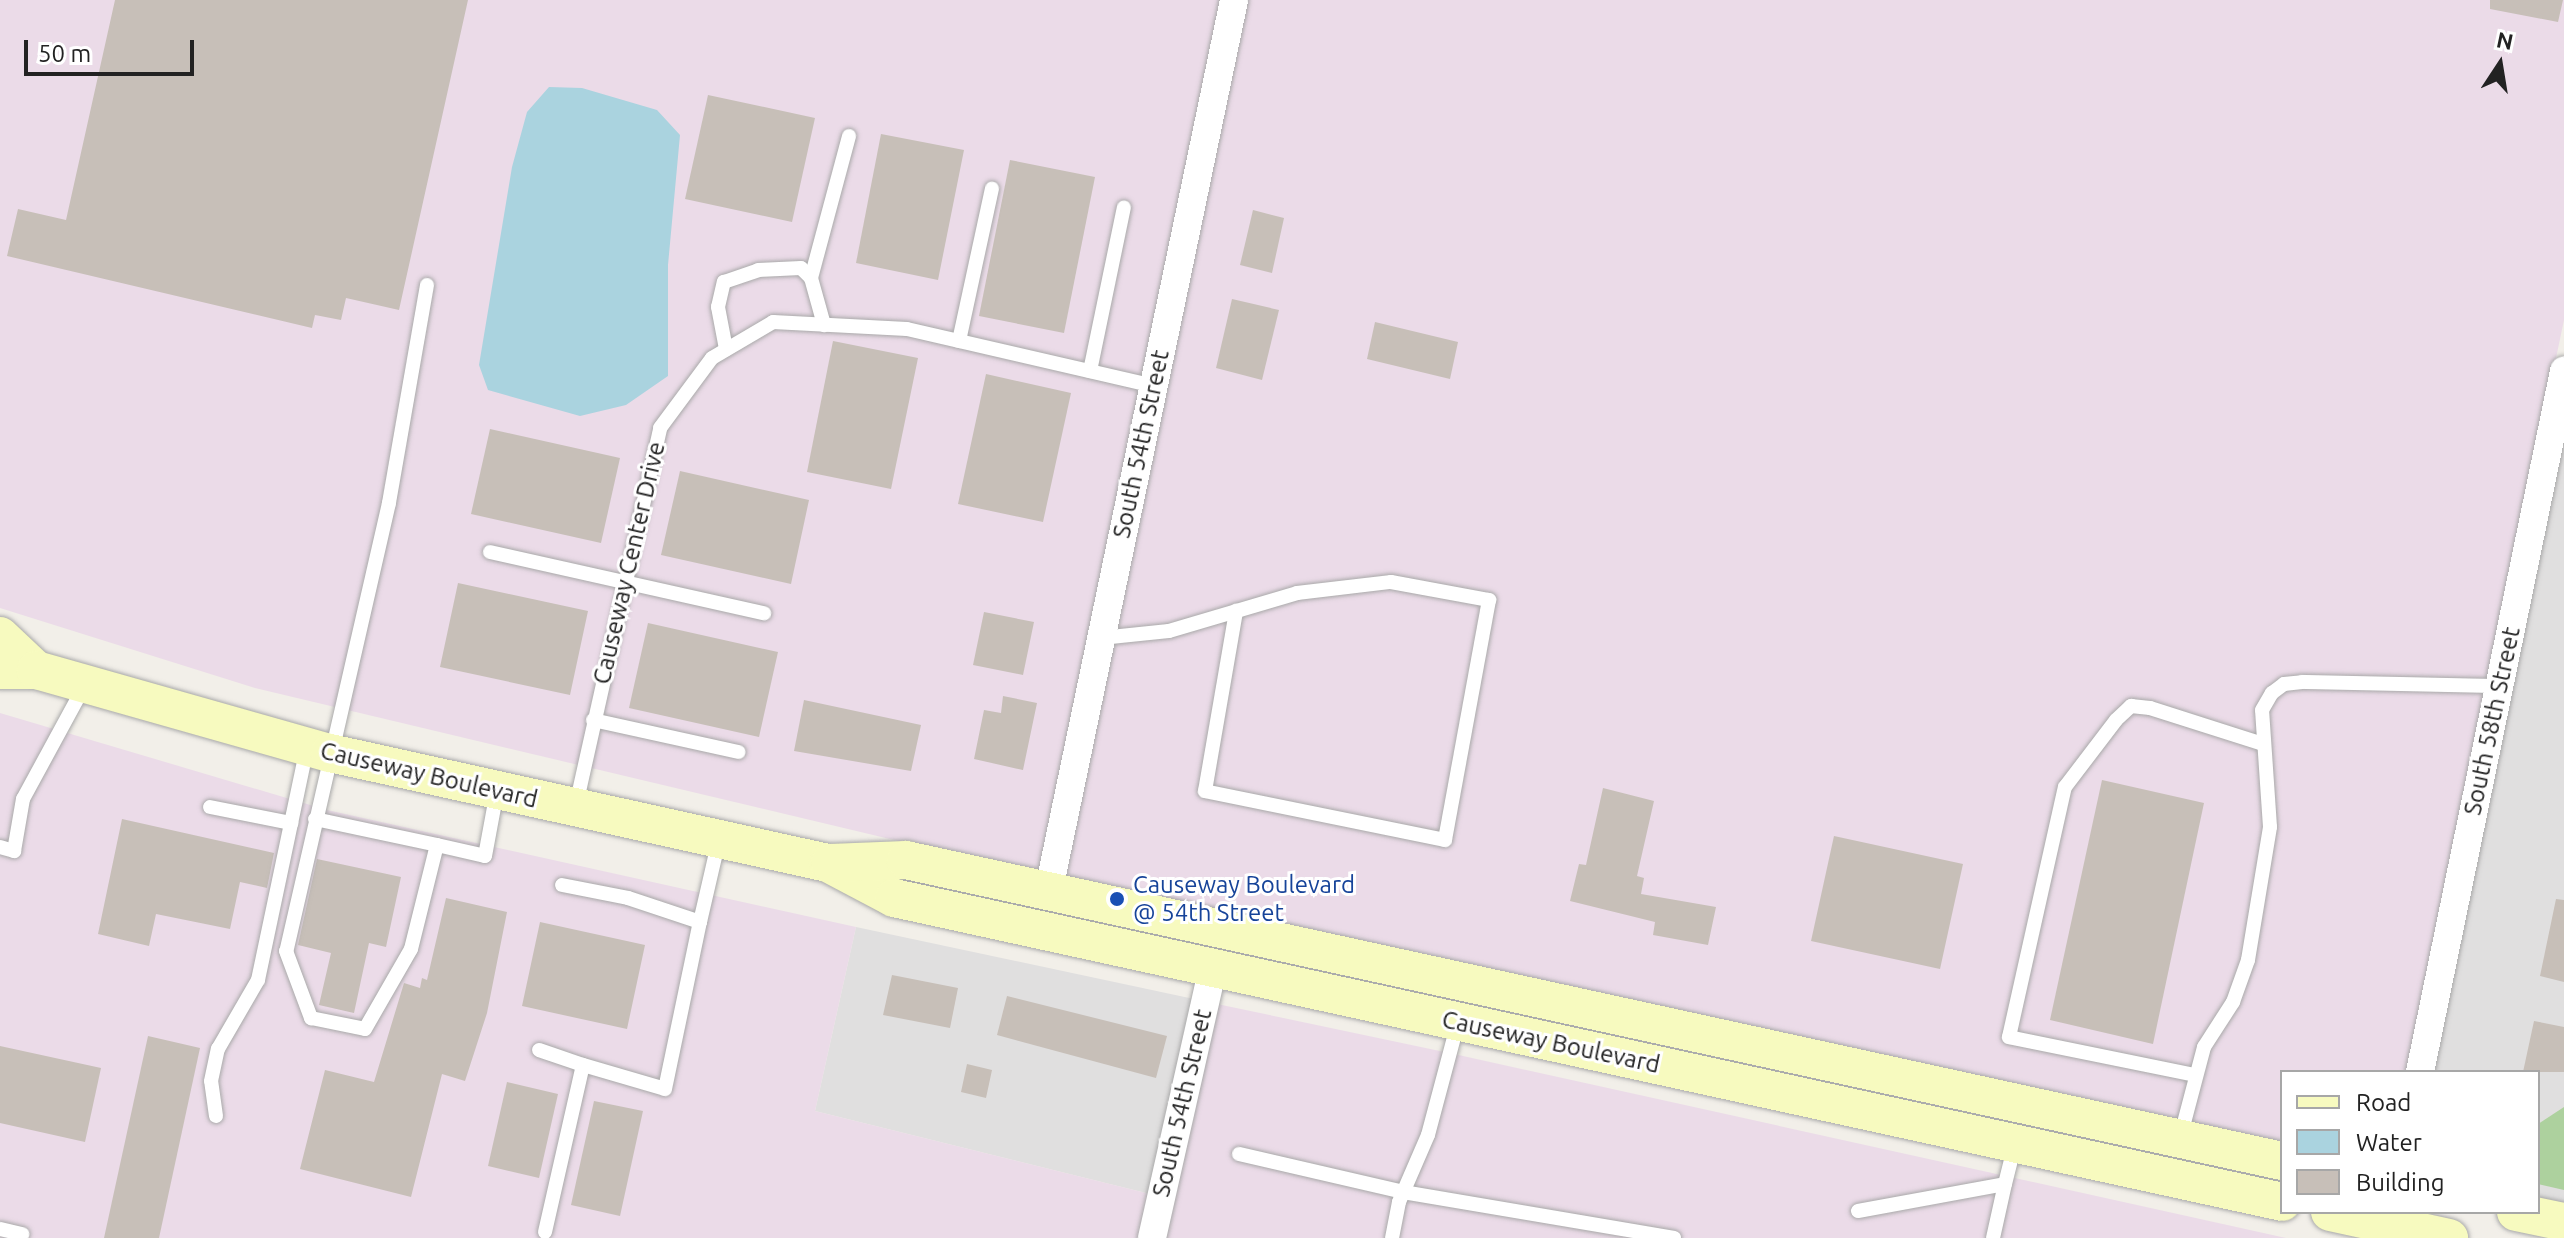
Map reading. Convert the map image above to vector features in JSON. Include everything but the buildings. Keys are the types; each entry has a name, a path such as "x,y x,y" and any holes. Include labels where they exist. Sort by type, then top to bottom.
{"main road":[{"name":"Causeway Boulevard","path":"0,636 18,670 85,685 318,750 828,863 906,860 1049,889 2280,1161"},
{"name":"Causeway Boulevard","path":"828,863 894,898 2280,1202"},
{"path":"873,887 929,883 1026,904 1038,904 1049,889"},
{"path":"1213,968 1225,953 1518,1011 1542,998"},
{"path":"1835,1104 1879,1093 2280,1181"},
{"path":"2339,1214 2449,1238"},
{"path":"2526,1214 2564,1222"}],"street":[{"name":"South 54th Street","path":"1049,889 1234,0"},
{"name":"South 58th Street","path":"2420,1070 2564,371"},
{"name":"South 54th Street","path":"1152,1238 1213,968"}],"lane":[{"path":"811,278 849,136"},
{"path":"959,341 992,189"},
{"path":"1090,371 1124,207"},
{"path":"726,349 718,307 724,282 790,265 801,268 811,278 824,325"},
{"path":"216,1116 211,1081 218,1049 258,980 291,823 318,750 389,503 427,285"},
{"name":"Causeway Center Drive","path":"575,809 660,428 712,358 773,322 907,329 1153,386"},
{"path":"490,552 764,613"},
{"path":"1101,638 1169,631 1236,611 1297,593 1391,582 1489,600 1445,840 1205,791 1236,611"},
{"path":"2180,1138 2204,1047 2233,1002 2248,960 2270,827 2262,710 2284,684 2499,686"},
{"path":"0,847 14,851 23,799 85,685"},
{"path":"2195,1075 2009,1037 2065,787 2116,720 2131,706 2150,708 2263,744"},
{"path":"593,720 739,752"},
{"path":"318,750 315,819 286,951 311,1018 365,1029 411,949 437,845"},
{"path":"315,819 485,856 497,790"},
{"path":"210,807 291,823"},
{"path":"539,1050 665,1089 719,839"},
{"path":"562,885 628,898 700,922"},
{"path":"1392,1238 1403,1192 1428,1135 1458,1021"},
{"path":"545,1232 583,1065"},
{"path":"1993,1238 2015,1143"},
{"path":"1239,1154 1403,1192 1674,1238"},
{"path":"1858,1211 2005,1184"},
{"path":"0,1229 22,1234"}],"shaded area":[{"path":"0,0 1225,0 1041,875 255,688 0,608"},
{"path":"1245,0 2564,0 2564,320 2406,1070 2280,1070 2280,1157 1054,898"},
{"path":"2564,419 2564,1224 2540,1213 2540,1070 2430,1070"},
{"path":"0,713 327,810 856,927 815,1111 1150,1194 1140,1238 0,1238"},
{"path":"856,927 1194,999 1150,1194 815,1111"},
{"path":"1217,1004 1454,1054 2286,1238 1164,1238"}],"green space":[{"path":"2564,1107 2564,1190 2540,1184 2540,1123"}],"water":[{"path":"549,87 582,88 657,110 680,135 668,265 668,376 626,405 580,416 488,390 479,365 512,167 527,112"}],"place":[{"name":"Causeway Boulevard @ 54th Street","path":"1117,899"}]}
